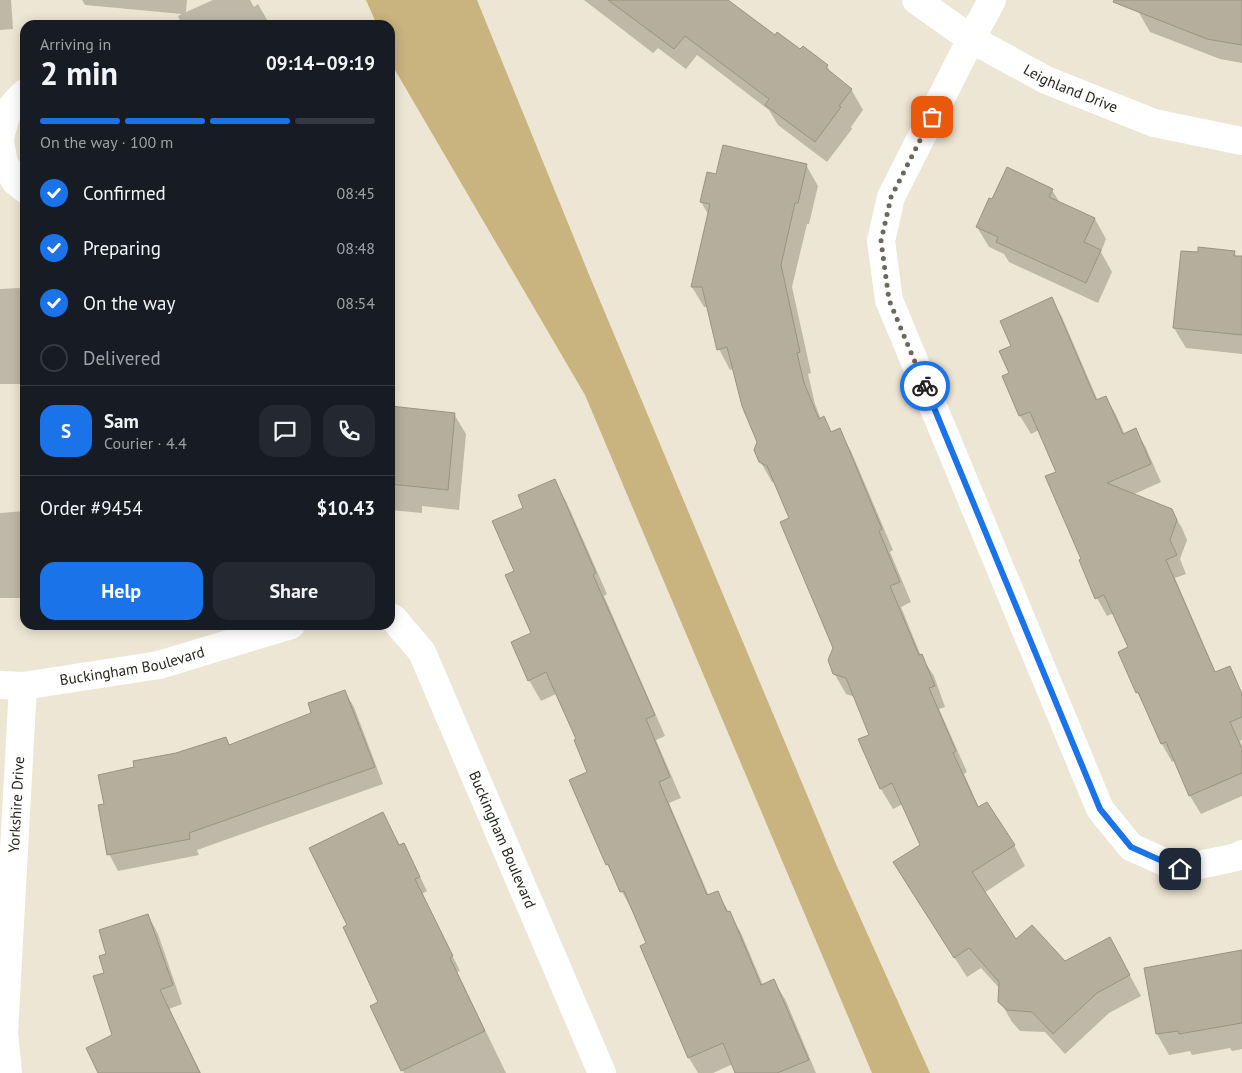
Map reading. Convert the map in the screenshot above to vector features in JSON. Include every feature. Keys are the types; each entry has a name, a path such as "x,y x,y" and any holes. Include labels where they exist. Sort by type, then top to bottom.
{"street":[{"name":"Leighland Drive","path":"916,0 971,39 1046,80 1154,123 1242,141"},
{"path":"992,0 891,197 881,241 889,300 1100,809 1131,847 1180,869 1237,857 1242,854"},
{"path":"20,98 13,104 3,121 1,152 15,181 20,185"},
{"name":"Buckingham Boulevard","path":"395,620 422,652 602,1073"},
{"name":"Buckingham Boulevard","path":"11,686 159,665 274,630"},
{"name":"Yorkshire Drive","path":"8,1073 4,1033 11,686"}],"shaded area":[{"path":"366,0 477,0 590,277 836,864 930,1073 872,1073 585,395 395,70 395,20 375,20"}],"building":[{"path":"608,0 728,0 775,35 777,32 800,49 803,46 828,65 826,68 852,89 815,142 765,105 769,99 685,36 674,49"},
{"path":"1114,0 1242,0 1242,45 1207,39 1113,2"},
{"path":"723,145 807,164 798,203 795,203 781,265 800,352 797,353 804,383 819,419 824,416 831,432 840,428 882,529 879,531 900,582 890,586 919,655 922,654 935,686 929,688 956,751 953,753 978,807 987,802 1015,845 972,872 1016,939 1032,925 1065,961 1110,937 1130,975 1097,993 1053,1034 1032,1012 1007,1010 998,1002 999,982 969,948 954,958 893,862 920,845 892,783 880,789 858,739 869,735 846,678 833,674 828,660 833,648 780,522 789,518 767,466 759,462 754,450 757,442 742,406 727,347 717,350 702,287 691,287 710,204 700,202 707,172 716,174"},
{"path":"1007,167 1053,189 1049,197 1095,218 1084,242 1101,250 1086,283 996,242 998,237 976,227 989,198 992,199"},
{"path":"1198,247 1235,251 1234,256 1242,256 1242,335 1173,328 1181,251 1198,252"},
{"path":"1052,297 1096,400 1106,396 1123,434 1136,428 1151,464 1107,483 1172,509 1177,520 1170,540 1177,555 1166,560 1215,672 1230,666 1242,694 1242,717 1230,722 1242,749 1242,773 1189,796 1166,742 1161,744 1118,652 1128,647 1104,595 1095,599 1079,560 1081,559 1045,476 1056,472 1030,412 1019,416 1002,376 1009,373 999,351 1011,346 1000,321"},
{"path":"395,407 455,413 448,490 395,485"},
{"path":"555,479 596,573 593,575 655,715 646,719 670,777 659,782 707,895 718,891 727,912 730,911 761,985 774,979 809,1060 777,1073 735,1073 723,1043 688,1058 640,946 646,943 624,891 620,892 608,864 606,865 569,780 587,772 574,740 576,739 546,672 528,681 511,642 531,633 505,575 514,571 492,521 523,508 518,495"},
{"path":"345,690 375,767 189,833 190,839 107,855 98,805 104,804 98,775 134,767 133,761 176,753 226,737 229,745 311,713 308,703"},
{"path":"383,812 399,845 404,843 420,877 415,879 453,956 450,958 485,1031 401,1071 370,1006 378,1002 343,927 347,925 309,848"},
{"path":"148,914 173,985 160,990 200,1073 98,1073 86,1048 112,1035 93,976 104,973 99,956 106,954 99,930"},
{"path":"1242,950 1242,1023 1179,1034 1178,1031 1156,1034 1144,968"}],"way so far":[{"path":"925,386 889,300 881,241 891,197 932,117"}],"route":[{"path":"925,386 1100,809 1131,847 1180,869"}]}
